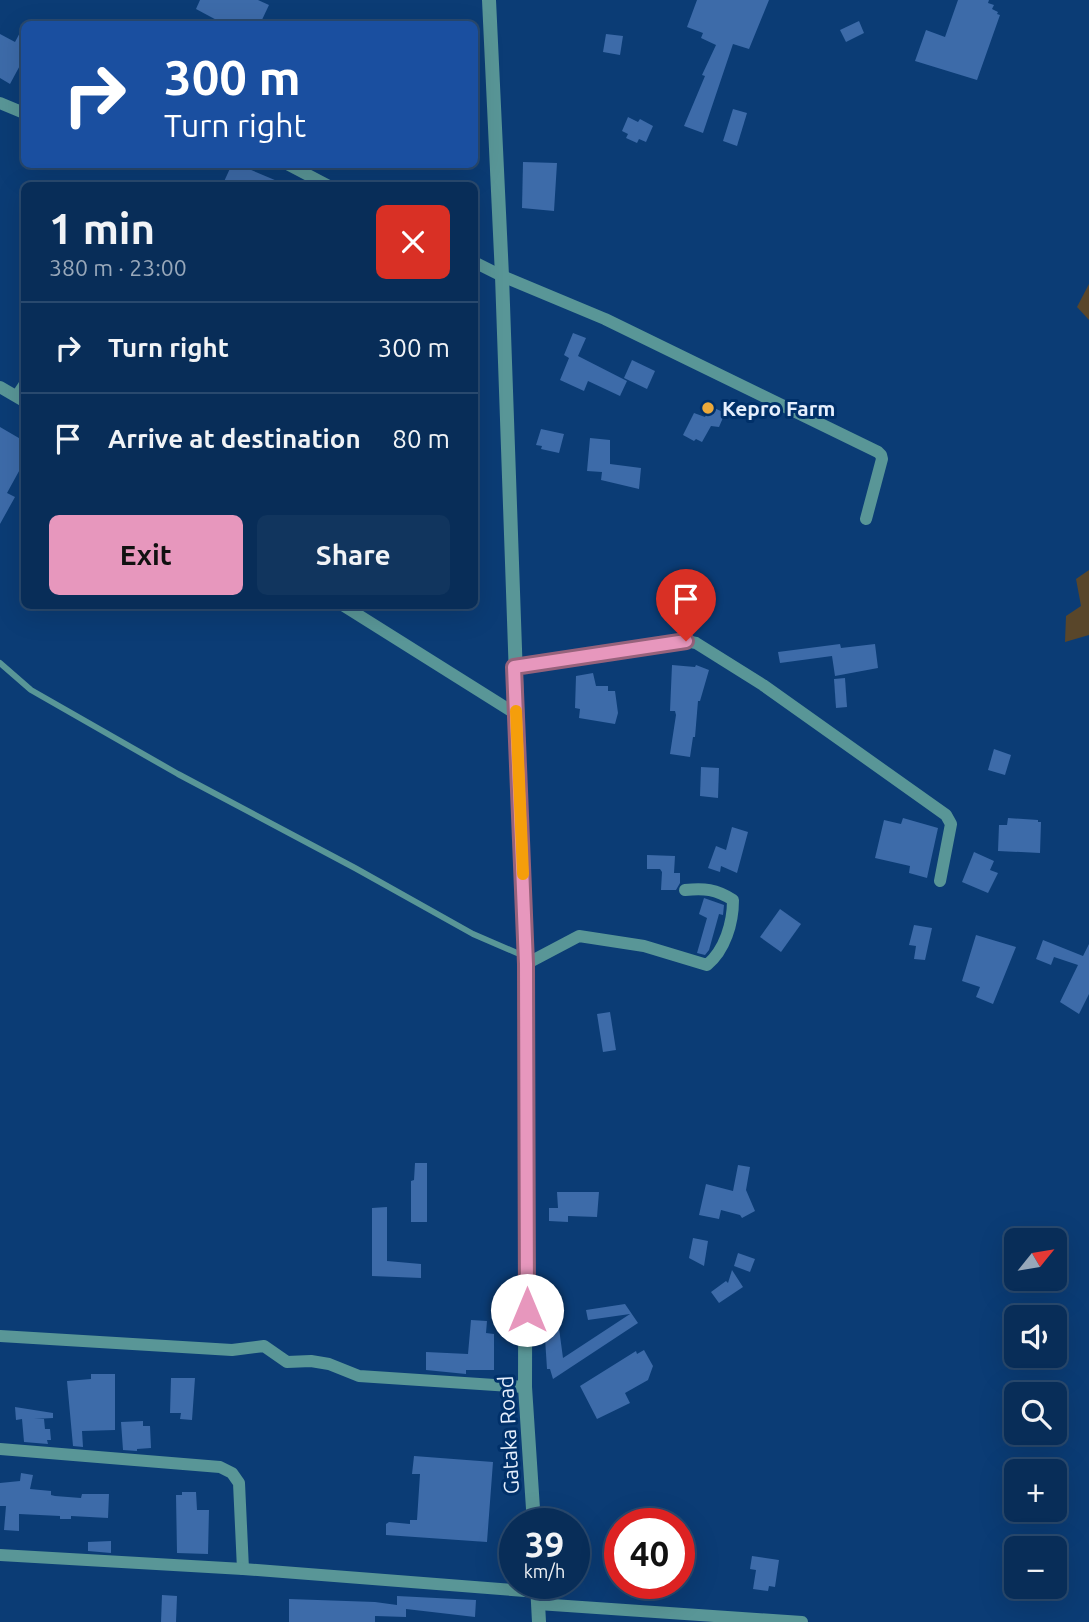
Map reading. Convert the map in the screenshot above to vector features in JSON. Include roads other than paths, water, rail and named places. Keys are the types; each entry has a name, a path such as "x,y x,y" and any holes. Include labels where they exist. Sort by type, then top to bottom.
{"street":[{"name":"Gataka Road","path":"489,0 502,276 526,960 525,1387 533,1508"},
{"path":"0,103 21,112"},
{"path":"295,168 321,182"},
{"path":"478,263 502,276 605,319 867,445 881,455 882,459 866,519"},
{"path":"0,387 19,398"},
{"path":"349,609 516,714"},
{"path":"514,667 686,641 696,643 763,685 946,815 951,824 940,881"},
{"path":"526,960 579,936 644,946 706,965 721,950 733,915 733,900 721,892 705,888 685,890"},
{"path":"0,1336 232,1350 264,1346 286,1362 320,1363 359,1376 525,1387"},
{"path":"0,1449 220,1467 232,1473 239,1483 243,1569"},
{"path":"0,1555 243,1569 499,1590"},
{"path":"538,1599 539,1622"},
{"path":"590,1599 802,1622"}],"lane":[{"path":"0,663 31,690 178,774 526,960"}],"place":[{"name":"Kepro Farm","path":"708,408"}]}
